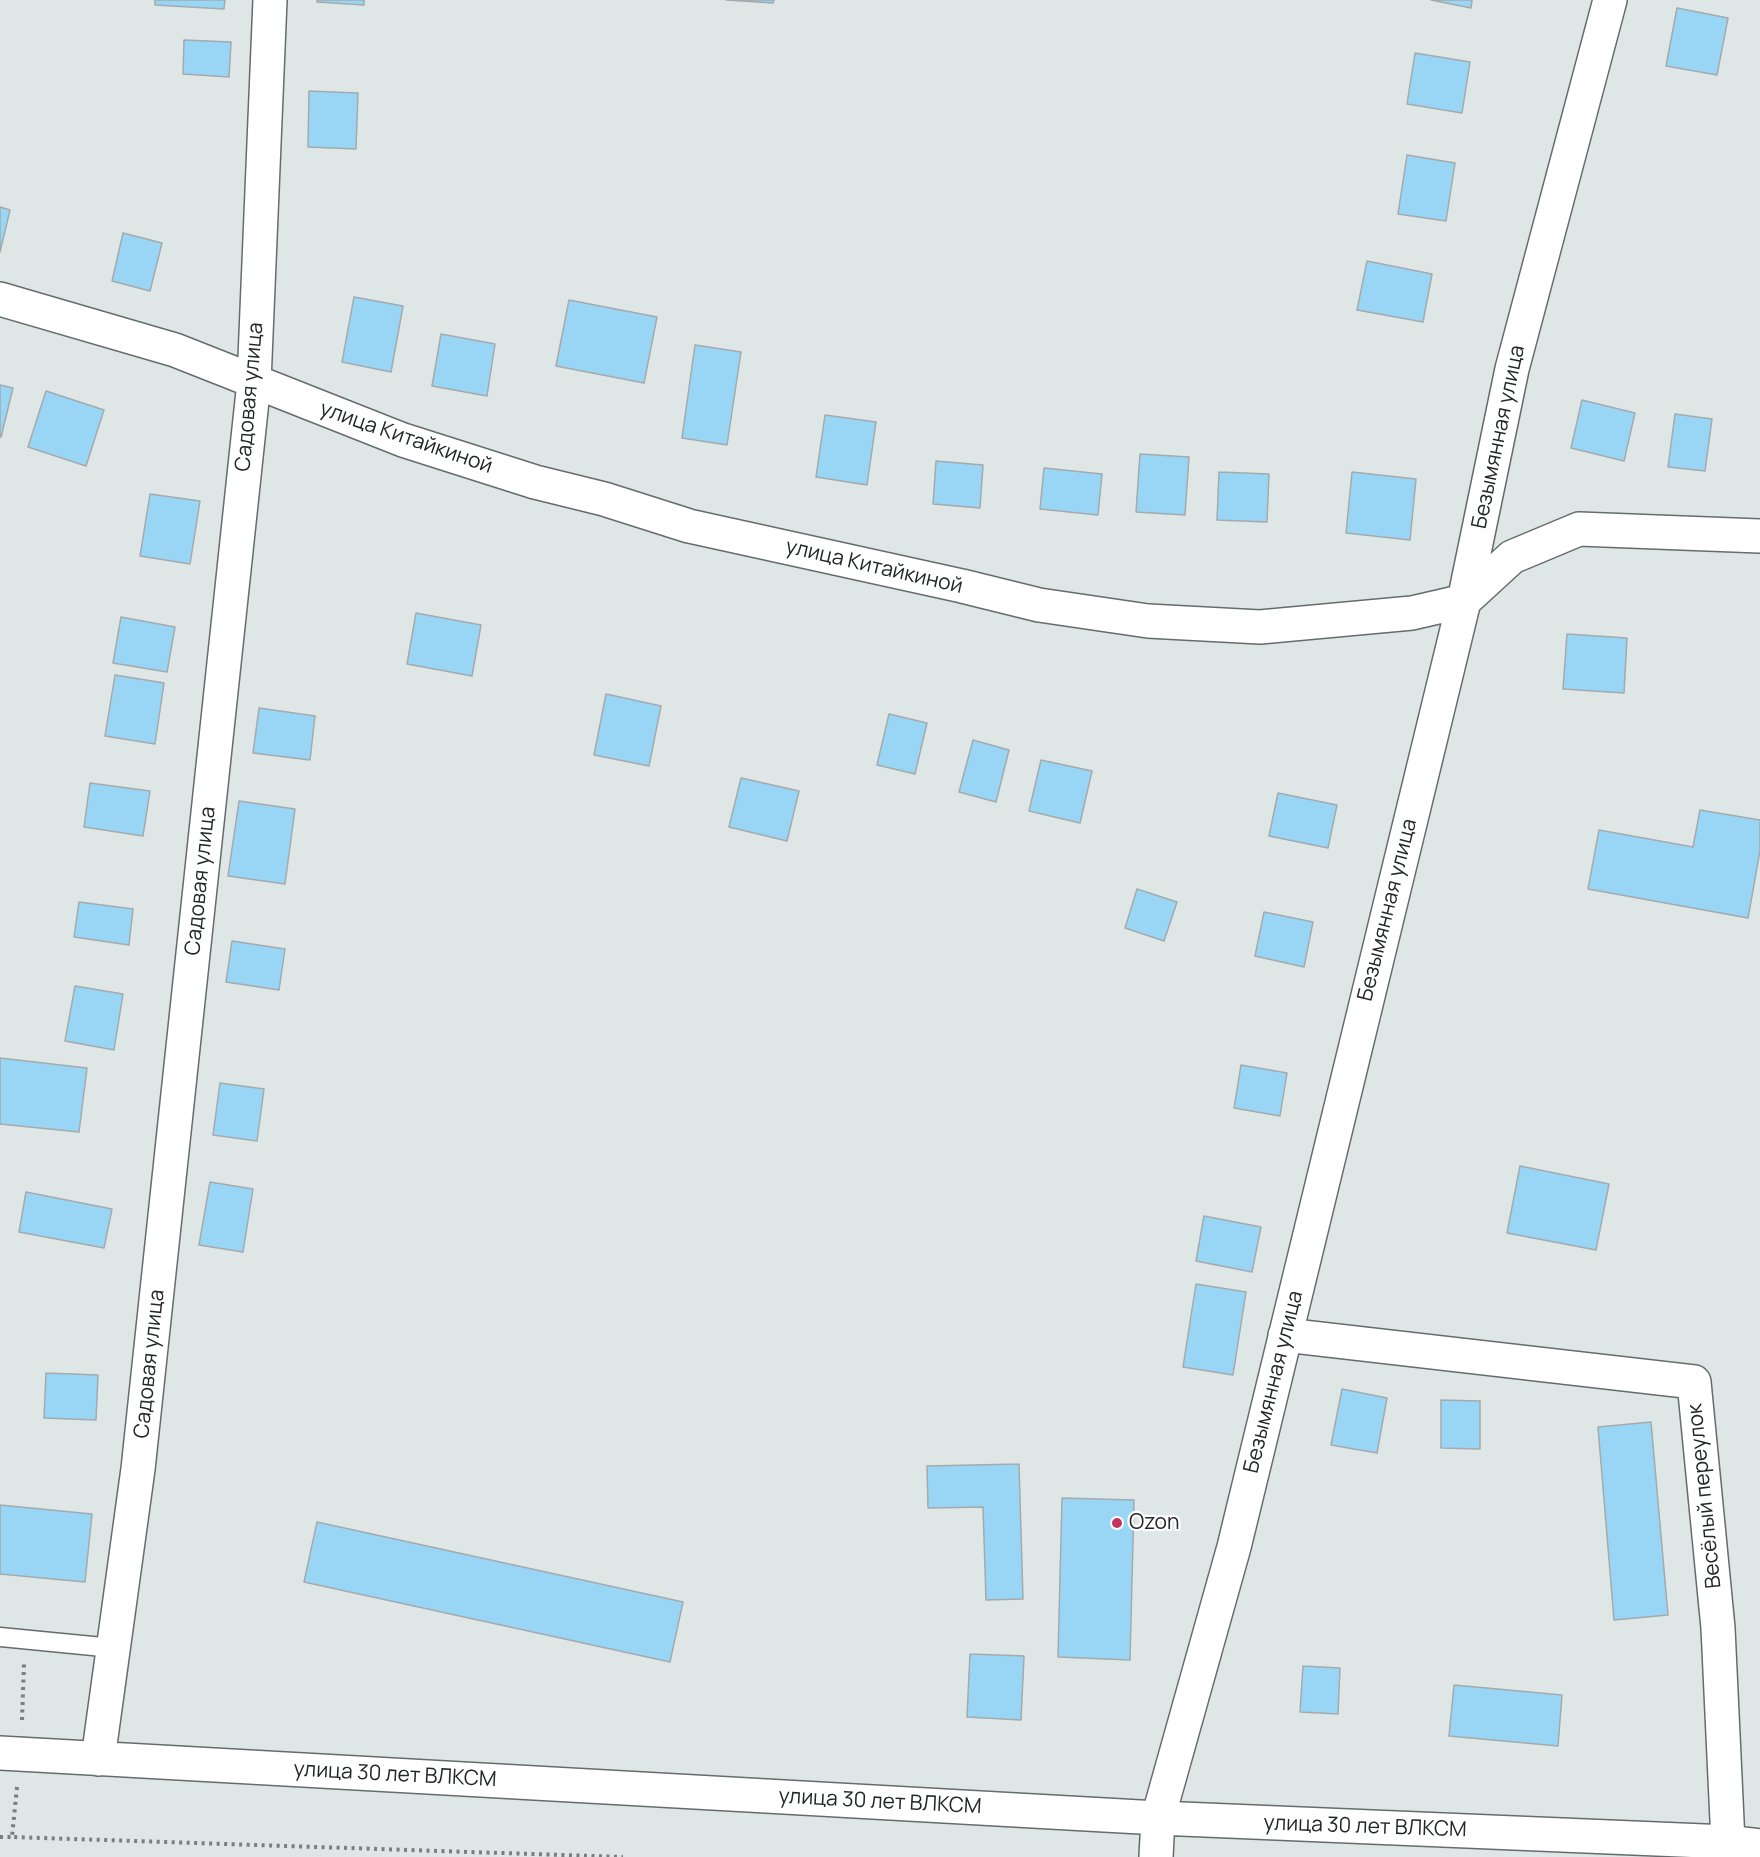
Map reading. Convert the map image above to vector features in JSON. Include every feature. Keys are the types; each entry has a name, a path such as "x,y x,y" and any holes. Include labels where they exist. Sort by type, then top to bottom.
{"street":[{"name":"Садовая улица","path":"98,1758 138,1469 254,382 270,0"},
{"name":"Безымянная улица","path":"1155,1857 1158,1818 1234,1547 1464,601 1512,369 1611,0"},
{"name":"улица Китайкиной","path":"0,298 175,350 403,440 535,482 604,499 689,526 1039,605 1148,621 1260,627 1412,614 1464,601 1512,557 1579,529 1760,536"},
{"name":"Весёлый переулок","path":"1285,1335 1694,1382 1718,1629 1744,1844"},
{"name":"улица 30 лет ВЛКСМ","path":"10,1754 1158,1818 1744,1844"}],"lane":[{"path":"0,1637 114,1648"}],"path":[{"path":"12,1837 10,1754 26,1640"},
{"path":"0,1837 623,1857"}],"building":[{"path":"155,0 225,0 224,9 155,5"},
{"path":"317,0 364,0 364,5 317,2"},
{"path":"726,0 774,0 773,3"},
{"path":"1431,0 1472,0 1471,8"},
{"path":"1677,8 1728,18 1717,75 1666,66"},
{"path":"184,40 231,42 229,77 183,74"},
{"path":"1415,53 1470,62 1462,113 1407,104"},
{"path":"309,91 358,93 356,149 308,147"},
{"path":"1407,155 1455,163 1446,221 1398,214"},
{"path":"0,207 10,210 0,252"},
{"path":"123,233 162,243 150,291 112,281"},
{"path":"1367,261 1432,274 1423,322 1357,310"},
{"path":"354,297 403,306 391,372 342,362"},
{"path":"569,300 657,317 644,383 556,366"},
{"path":"441,334 495,344 487,396 432,386"},
{"path":"695,345 741,352 727,445 682,438"},
{"path":"0,385 13,388 1,437 0,437"},
{"path":"46,391 104,410 86,466 28,447"},
{"path":"1582,400 1635,413 1624,461 1571,448"},
{"path":"1675,414 1712,419 1705,471 1668,467"},
{"path":"825,415 876,422 867,485 816,477"},
{"path":"1140,454 1189,457 1185,515 1136,512"},
{"path":"936,461 983,465 980,508 933,504"},
{"path":"1044,468 1102,474 1098,515 1040,509"},
{"path":"1219,472 1269,474 1267,522 1217,520"},
{"path":"1352,472 1416,479 1410,540 1346,533"},
{"path":"150,494 200,501 190,564 140,556"},
{"path":"416,613 481,625 472,676 407,664"},
{"path":"121,617 175,627 167,672 113,663"},
{"path":"1567,634 1627,638 1624,693 1563,689"},
{"path":"115,675 164,683 155,744 105,736"},
{"path":"606,694 661,706 649,766 594,755"},
{"path":"259,708 315,716 310,760 253,753"},
{"path":"889,714 927,723 915,774 877,765"},
{"path":"973,740 1009,750 996,802 959,792"},
{"path":"1041,760 1092,771 1080,823 1029,811"},
{"path":"741,778 799,791 787,841 729,827"},
{"path":"90,783 150,791 143,836 84,827"},
{"path":"1278,793 1337,805 1328,848 1269,836"},
{"path":"239,801 295,809 285,884 228,876"},
{"path":"1700,810 1760,820 1760,851 1748,918 1588,889 1599,830 1693,847"},
{"path":"1137,889 1177,902 1164,941 1125,928"},
{"path":"79,902 133,909 129,945 74,937"},
{"path":"1264,912 1313,922 1304,967 1255,956"},
{"path":"232,941 285,949 279,990 226,982"},
{"path":"75,986 123,994 114,1050 65,1041"},
{"path":"0,1058 87,1068 79,1132 0,1124"},
{"path":"1241,1065 1287,1073 1280,1116 1234,1108"},
{"path":"220,1083 264,1089 257,1141 213,1135"},
{"path":"1520,1166 1609,1184 1596,1250 1507,1233"},
{"path":"210,1182 253,1189 243,1252 199,1245"},
{"path":"26,1192 112,1209 104,1248 19,1232"},
{"path":"1204,1216 1261,1227 1252,1272 1196,1261"},
{"path":"1196,1284 1246,1292 1233,1375 1183,1367"},
{"path":"46,1373 98,1375 96,1420 44,1418"},
{"path":"1342,1389 1387,1398 1377,1453 1331,1445"},
{"path":"1441,1400 1480,1401 1480,1449 1441,1448"},
{"path":"1651,1422 1668,1615 1614,1620 1598,1427"},
{"path":"1019,1464 1023,1599 986,1600 983,1507 928,1508 927,1466"},
{"path":"1062,1498 1134,1500 1130,1660 1058,1657"},
{"path":"0,1505 92,1514 85,1582 0,1574"},
{"path":"317,1522 683,1602 670,1662 304,1582"},
{"path":"970,1654 1024,1656 1021,1720 967,1717"},
{"path":"1303,1666 1340,1668 1338,1714 1300,1712"},
{"path":"1454,1685 1562,1695 1558,1746 1449,1736"}],"place":[{"name":"Ozon","path":"1117,1523"}]}
